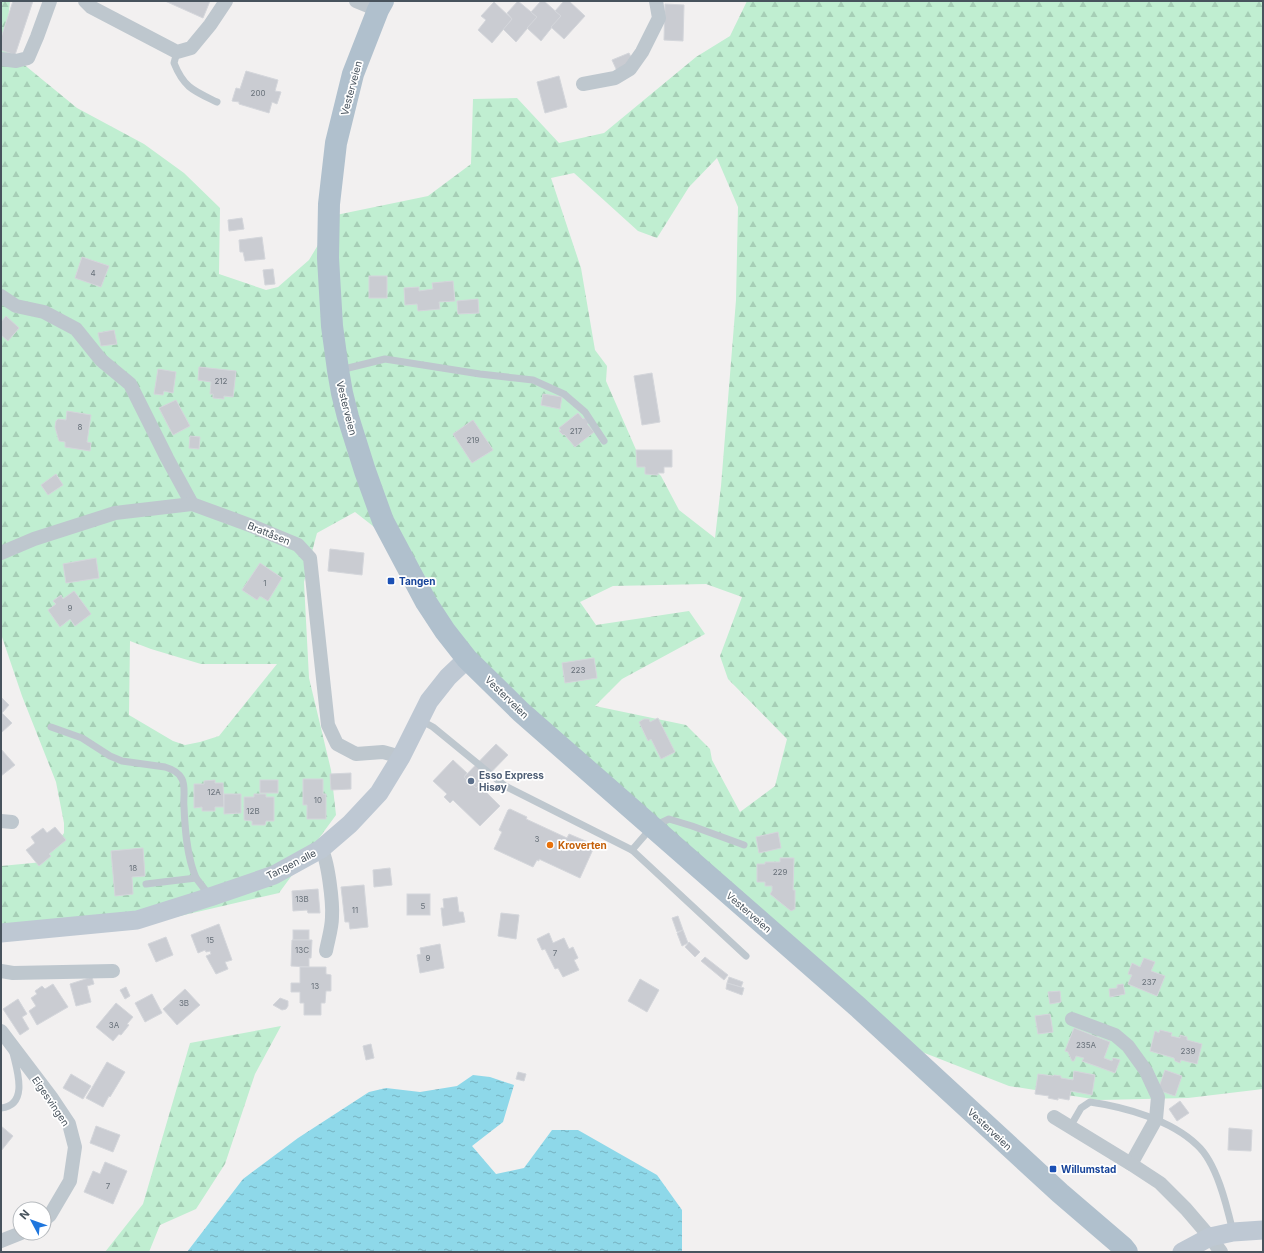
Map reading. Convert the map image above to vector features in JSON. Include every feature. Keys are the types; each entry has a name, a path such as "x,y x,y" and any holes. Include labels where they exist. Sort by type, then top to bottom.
{"main road":[{"name":"Vesterveien","path":"380,6 353,74 336,143 329,204 329,266 332,326 338,370 348,416 364,471 384,520 426,602 445,631 467,659 521,712 858,1007 1060,1193 1123,1247 1126,1252"},
{"name":"Tangen alle","path":"1,933 137,920 274,875 321,849 350,824 379,793 401,757 429,701 448,677 467,659"},
{"name":"Vesterveien","path":"1060,1193 1112,1252"},
{"path":"1182,1252 1216,1244 1233,1232 1263,1230"}],"street":[{"path":"1,59 16,61 28,58 50,1"},
{"path":"85,1 91,7 177,52 191,48 210,25 226,1"},
{"name":"Vesterveien","path":"356,1 380,6"},
{"path":"583,84 615,78 630,69 642,52 658,18 656,1"},
{"path":"1,296 16,306 44,312 76,329 101,360 130,384 192,504"},
{"name":"Brattåsen","path":"1,553 34,539 115,513 192,504 298,545 310,558 328,725 337,744 356,754 383,752 401,757"},
{"path":"321,849 327,868 332,916 326,951"},
{"path":"1,971 13,973 113,971"},
{"path":"1072,1019 1115,1035 1128,1046 1146,1071 1158,1097 1156,1119 1131,1164"},
{"name":"Eigesvingen","path":"1,1031 51,1097 69,1124 75,1147 70,1181 52,1212"},
{"path":"1054,1117 1131,1164 1160,1184 1186,1208 1216,1244"},
{"path":"1,1241 12,1237"}],"lane":[{"path":"177,52 174,63 179,75 186,85 196,92 217,102"},
{"path":"338,370 385,359 480,374 533,380 564,394 585,412 604,441"},
{"path":"420,720 433,727 505,786 632,850 746,956"},
{"path":"51,727 82,738 110,756 122,761 165,767 172,769 180,775 183,781 184,808 191,867 196,878 210,897"},
{"path":"632,850 652,826 669,819 744,845"},
{"path":"146,884 196,878"},
{"path":"1,1108 14,1102 19,1092 20,1082 10,1043"},
{"path":"1070,1127 1081,1108 1090,1102 1114,1105 1156,1119 1174,1129 1198,1145 1210,1163 1224,1196 1233,1232"}],"green space":[{"path":"1,1 10,1 5,49 77,108 144,144 184,173 220,208 219,274 266,290 278,287 309,260 336,215 428,196 471,164 473,99 517,98 559,143 604,133 696,57 730,36 747,1 1263,1 1263,1089 1188,1098 1099,1100 1009,1086 922,1052 845,998 434,618 387,537 355,512 317,533 304,582 309,678 331,770 336,815 279,893 124,929 1,937 1,866 43,862 64,833 64,823 56,782 22,696 1,634","holes":["717,158 738,207 736,300 721,486 715,538 679,510 661,476 637,452 606,381 607,366 595,350 581,268 551,178 574,173 638,231 657,238 689,187","706,584 742,597 720,656 728,679 787,739 775,786 740,812 712,760 710,749 686,725 595,706 622,679 705,634 689,611 596,625 580,602 613,586","130,641 201,664 277,664 219,736 185,745 173,741 129,715"]},
{"path":"281,1026 255,1074 225,1164 196,1209 160,1225 149,1252 105,1252 143,1204 190,1043"}],"water":[{"path":"473,1075 490,1077 514,1085 503,1122 472,1146 496,1174 524,1168 552,1130 578,1130 657,1175 682,1210 682,1252 187,1252 243,1179 298,1138 369,1092 386,1088 420,1092 457,1086"}],"building":[{"path":"13,1 33,1 15,55 1,50 1,38"},
{"path":"165,1 210,1 203,18"},
{"path":"518,1 537,17 516,42 503,29 512,19 507,13"},
{"path":"541,1 544,1 561,16 541,41 527,28 537,17 531,12"},
{"path":"564,1 569,1 585,16 564,39 551,27 561,16 555,11"},
{"path":"494,2 512,19 492,43 478,30 486,20 481,16"},
{"path":"665,4 684,5 683,41 664,40"},
{"path":"629,53 634,63 617,71 612,60"},
{"path":"246,71 278,80 275,91 281,92 277,104 272,102 269,113 239,104 239,102 232,101 236,88 240,89"},
{"path":"559,76 567,107 545,113 537,82"},
{"path":"242,218 244,229 229,231 228,220"},
{"path":"262,237 265,259 245,261 243,252 240,252 239,240"},
{"path":"82,257 109,266 101,287 75,278"},
{"path":"273,269 275,284 265,285 263,270"},
{"path":"369,276 387,276 387,298 369,298"},
{"path":"453,281 455,301 439,302 440,309 418,311 417,304 405,305 404,288 419,287 419,291 433,289 432,283"},
{"path":"478,299 479,313 458,314 457,301"},
{"path":"6,316 19,328 8,341 1,335 1,322"},
{"path":"114,330 117,344 101,346 98,333"},
{"path":"199,367 236,371 233,397 224,396 224,399 213,398 213,394 210,394 211,382 198,380"},
{"path":"158,369 176,372 173,393 164,391 163,395 154,394"},
{"path":"652,373 660,422 642,425 634,376"},
{"path":"543,394 562,397 560,409 541,405"},
{"path":"176,400 190,426 173,435 159,408"},
{"path":"67,411 91,415 87,442 91,443 90,451 65,447 65,442 59,441 55,427 56,421 58,419 66,420"},
{"path":"578,413 583,419 585,418 589,423 587,424 594,432 575,447 564,434 563,435 559,431 561,430 559,428"},
{"path":"473,420 493,450 472,463 453,434"},
{"path":"190,436 200,437 199,449 189,448"},
{"path":"636,450 672,450 672,467 664,467 664,473 658,473 658,475 645,474 645,467 637,467"},
{"path":"56,474 63,485 48,495 41,485"},
{"path":"330,549 364,553 362,575 328,571"},
{"path":"96,558 99,578 66,583 63,564"},
{"path":"260,563 282,578 268,601 260,596 257,600 242,590"},
{"path":"74,591 91,614 75,626 70,619 60,627 48,610 56,604 53,601 61,595 63,599"},
{"path":"594,658 597,678 565,683 562,663"},
{"path":"1,697 9,705 2,713 12,723 2,732 1,731"},
{"path":"658,718 675,752 661,759 651,739 648,741 639,722 644,719 649,719 650,722"},
{"path":"496,744 508,755 476,788 464,777"},
{"path":"1,749 15,765 1,776"},
{"path":"453,760 467,773 464,777 476,788 479,785 500,806 480,826 453,800 450,803 444,797 447,794 433,781"},
{"path":"351,773 351,789 331,790 330,774"},
{"path":"303,779 323,779 323,794 326,794 326,819 307,819 307,805 303,805"},
{"path":"215,780 215,783 223,783 224,807 215,807 215,811 202,811 202,807 194,808 194,784 204,784 204,781"},
{"path":"260,780 278,780 278,793 260,793"},
{"path":"224,794 241,794 241,813 224,814"},
{"path":"254,794 266,794 266,797 274,797 274,821 266,821 265,825 252,825 252,821 244,820 244,797 254,797"},
{"path":"510,809 527,817 526,819 567,838 569,834 595,845 580,878 539,859 533,867 494,849 502,832 499,830 508,810"},
{"path":"55,827 66,840 49,854 51,856 39,866 26,850 35,843 31,837 43,828 47,833"},
{"path":"778,832 781,848 759,853 756,837"},
{"path":"143,848 145,876 132,877 133,894 115,896 111,851"},
{"path":"780,858 794,858 793,890 795,890 795,909 791,911 770,894 772,891 772,886 765,886 765,882 757,882 757,864 765,864 765,862 780,862"},
{"path":"390,868 392,885 374,887 373,870"},
{"path":"364,885 368,927 350,929 349,922 345,922 341,887"},
{"path":"318,889 320,913 308,913 307,910 293,911 292,891"},
{"path":"407,894 430,894 430,915 407,915"},
{"path":"457,897 459,912 463,912 465,922 443,926 441,908 444,908 443,899"},
{"path":"501,913 519,915 516,939 498,936"},
{"path":"678,916 683,930 677,932 672,918"},
{"path":"219,924 232,960 225,962 228,969 216,974 206,956 211,954 210,951 206,952 205,950 198,953 191,935"},
{"path":"293,930 309,930 309,940 293,940"},
{"path":"683,930 688,943 682,946 677,933"},
{"path":"549,933 553,943 564,938 569,949 573,947 578,958 574,960 579,970 563,977 558,968 555,969 545,949 542,950 537,939"},
{"path":"166,937 173,955 156,962 148,944"},
{"path":"292,940 312,940 309,967 291,966"},
{"path":"689,942 700,952 695,957 685,947"},
{"path":"440,944 444,968 420,973 417,955 421,954 420,948"},
{"path":"705,957 728,975 724,980 701,961"},
{"path":"1144,958 1155,962 1151,971 1165,976 1157,996 1128,984 1132,975 1128,974 1132,963 1140,967"},
{"path":"300,967 326,967 326,974 331,975 331,991 326,991 325,1003 321,1003 321,1015 304,1015 304,1003 300,1003 300,992 291,992 291,983 300,983"},
{"path":"92,977 94,984 87,986 91,1002 76,1006 70,984"},
{"path":"729,977 743,982 741,987 727,983"},
{"path":"640,979 659,990 647,1012 628,1001"},
{"path":"727,983 744,988 742,995 726,989"},
{"path":"53,984 68,1007 37,1025 29,1011 36,1006 31,998 37,994 35,991 42,986 45,989"},
{"path":"1123,984 1125,994 1110,997 1109,989 1117,988 1117,985"},
{"path":"126,987 130,996 125,999 120,990"},
{"path":"185,989 200,1005 177,1025 163,1009"},
{"path":"1060,991 1061,1002 1050,1004 1048,992"},
{"path":"152,994 162,1013 145,1022 135,1003"},
{"path":"280,998 288,1001 288,1006 286,1009 282,1010 273,1005"},
{"path":"18,999 27,1014 22,1017 29,1029 20,1035 3,1009"},
{"path":"116,1003 133,1017 121,1035 119,1034 113,1041 96,1027"},
{"path":"1050,1014 1053,1032 1038,1034 1035,1016"},
{"path":"1074,1028 1110,1042 1104,1058 1112,1061 1113,1058 1120,1060 1115,1073 1082,1061 1084,1058 1076,1056 1074,1061 1072,1061 1068,1052 1065,1051"},
{"path":"1160,1030 1172,1033 1171,1036 1180,1038 1180,1035 1187,1037 1187,1040 1202,1044 1197,1064 1181,1060 1180,1063 1175,1061 1174,1058 1150,1051 1155,1031 1159,1033"},
{"path":"371,1044 374,1058 366,1060 363,1046"},
{"path":"107,1062 125,1072 103,1107 86,1098"},
{"path":"1165,1070 1182,1076 1175,1096 1158,1090"},
{"path":"1074,1071 1095,1075 1092,1095 1071,1091 1069,1100 1058,1098 1058,1100 1048,1098 1049,1096 1035,1094 1038,1074 1061,1076 1061,1078 1073,1080"},
{"path":"518,1072 526,1074 524,1081 516,1079"},
{"path":"71,1074 91,1086 83,1099 63,1088"},
{"path":"1180,1101 1189,1113 1177,1121 1169,1109"},
{"path":"1,1126 13,1136 1,1151"},
{"path":"96,1126 120,1135 113,1152 90,1143"},
{"path":"1229,1128 1252,1130 1251,1151 1228,1150"},
{"path":"105,1162 127,1171 113,1204 84,1192 93,1171 100,1174"}],"place":[{"name":"Tangen","path":"391,581"},
{"name":"Esso Express Hisøy","path":"471,781"},
{"name":"Kroverten","path":"550,845"},
{"name":"Willumstad","path":"1053,1169"}]}
